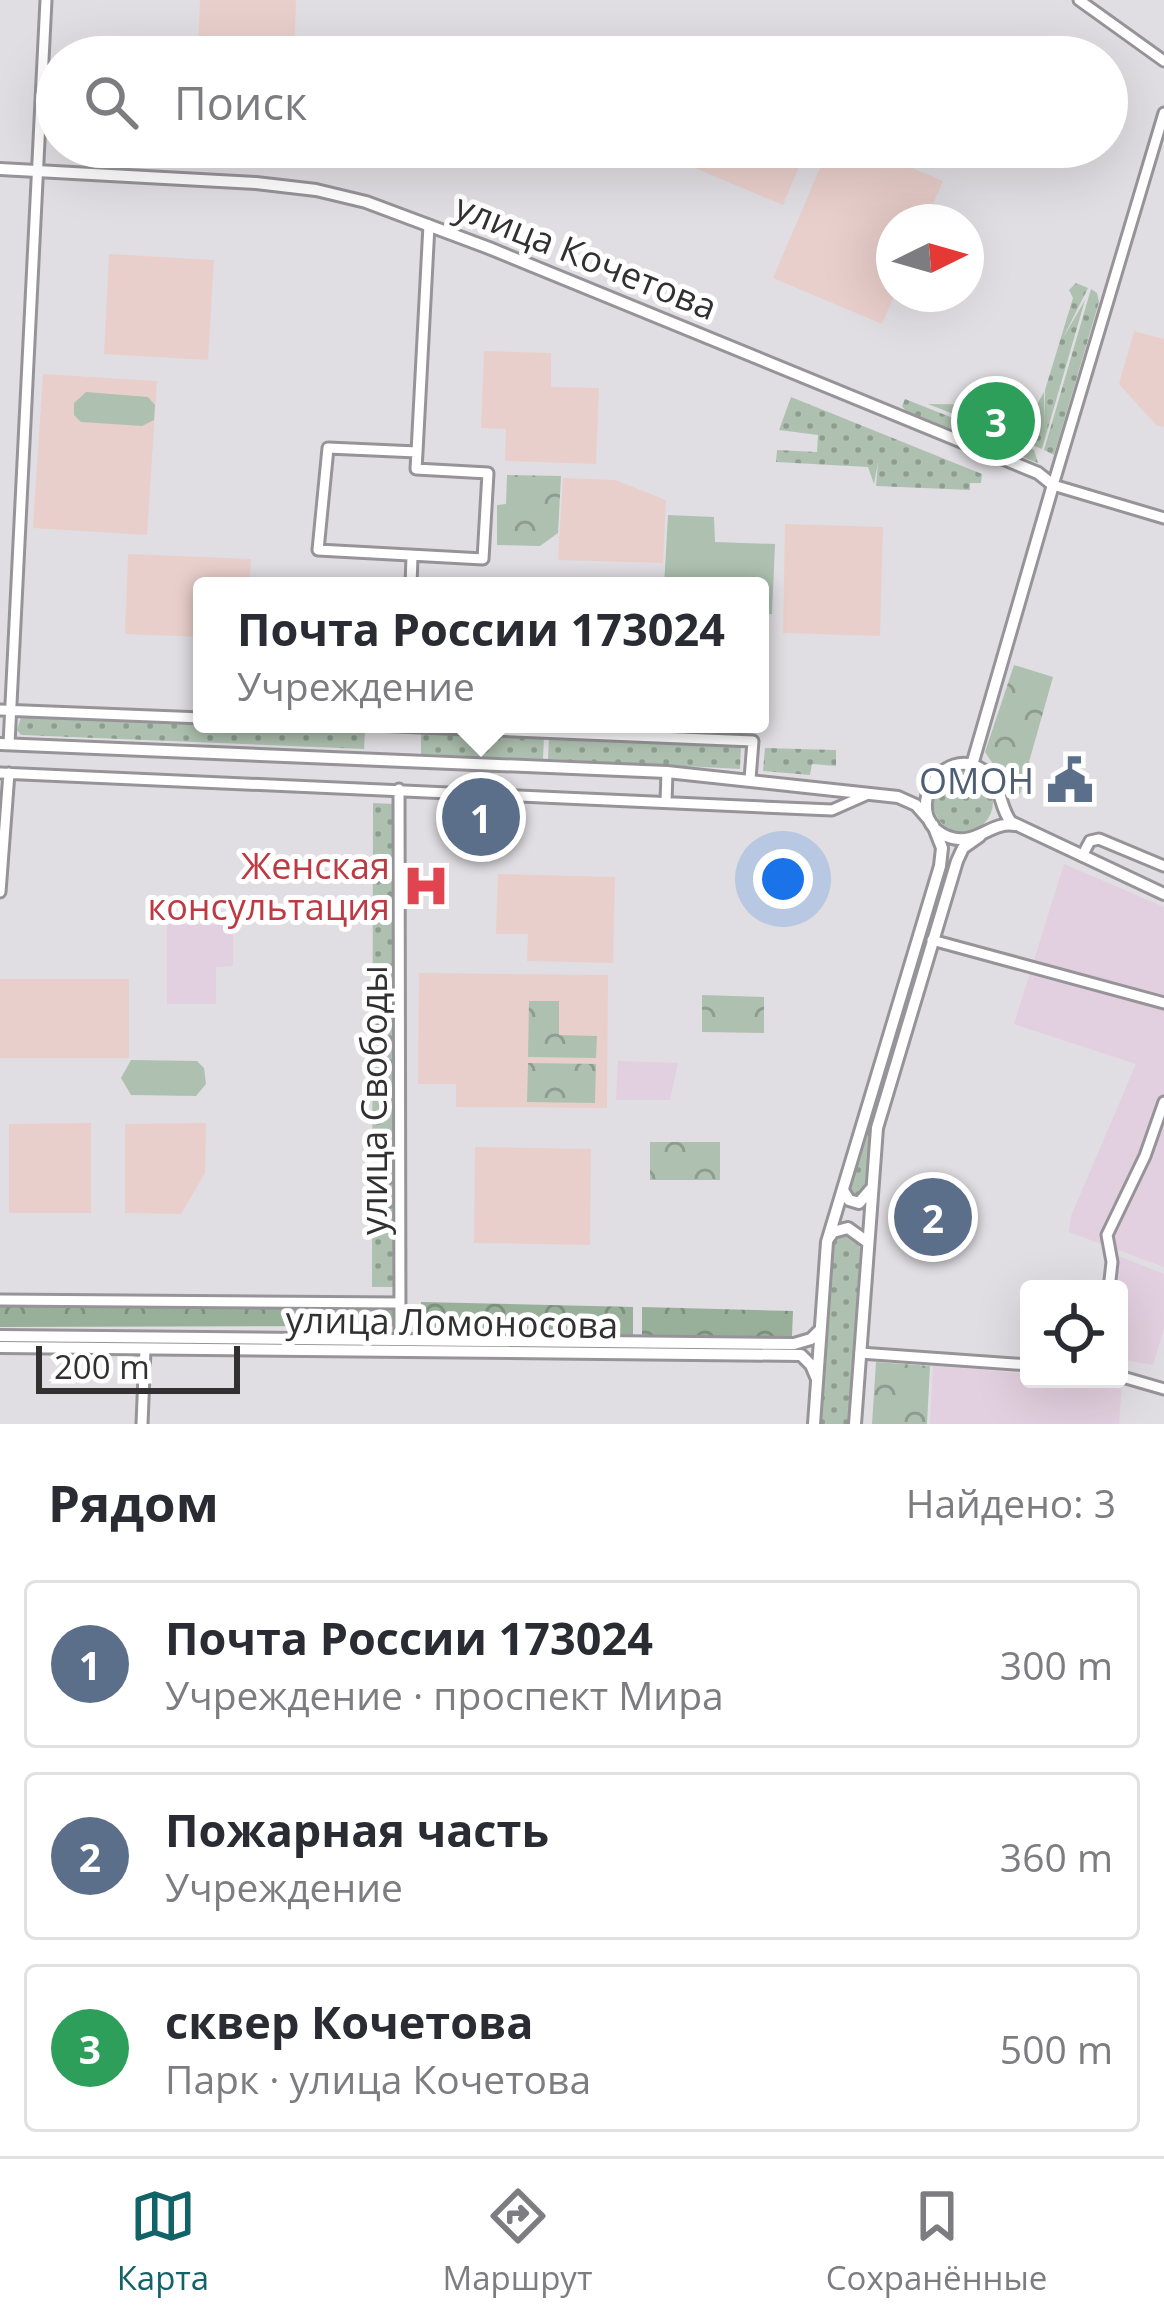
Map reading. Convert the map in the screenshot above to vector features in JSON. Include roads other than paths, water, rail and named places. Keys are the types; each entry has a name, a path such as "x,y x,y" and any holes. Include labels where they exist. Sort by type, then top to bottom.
{"main road":[{"name":"улица Кочетова","path":"0,169 291,186 353,198 1020,465 1053,485"},
{"path":"972,765 1053,485"},
{"path":"5,744 668,772 891,795 916,792 952,766 972,765 989,775 1004,813 1015,825"},
{"path":"814,1424 827,1242 940,866 941,842 926,795 935,777"},
{"path":"855,1424 878,1121 958,856 999,814 999,792"},
{"path":"891,795 910,802 951,838 983,834 1004,823 1015,825 1164,894"},
{"path":"843,1186 849,1201 859,1202 867,1197 871,1185"},
{"path":"827,1242 833,1232 848,1228 862,1234 867,1248"},
{"path":"817,1378 801,1349 820,1330"},
{"name":"улица Ломоносова","path":"0,1336 801,1349"},
{"name":"улица Ломоносова","path":"0,1347 145,1349 400,1340 491,1346"}],"street":[{"path":"44,36 46,0"},
{"path":"1079,0 1164,61"},
{"path":"1164,113 1053,485 1164,518"},
{"path":"5,744 37,168"},
{"path":"417,452 328,448 318,550 483,559 488,473 416,470 417,452 429,225"},
{"path":"411,577 412,556"},
{"path":"5,711 193,718"},
{"path":"568,733 753,742 750,779"},
{"path":"138,778 139,750"},
{"path":"666,802 668,772"},
{"path":"0,892 4,773 832,810 869,793"},
{"name":"улица Свободы","path":"399,789 400,1340"},
{"path":"1082,856 1090,841 1100,839 1164,866"},
{"path":"932,940 1164,1004"},
{"path":"1110,1280 1107,1234 1145,1156 1164,1102"},
{"path":"0,1300 400,1303"},
{"path":"142,1424 145,1349"},
{"path":"860,1353 1020,1364"},
{"path":"1128,1379 1164,1389"}],"place":[{"name":"сквер Кочетова","path":"996,421"},
{"name":"ОМОН","path":"1070,780"},
{"name":"Почта России 173024","path":"481,817"},
{"name":"Женская консультация","path":"426,886"},
{"name":"Пожарная часть","path":"933,1217"}]}
